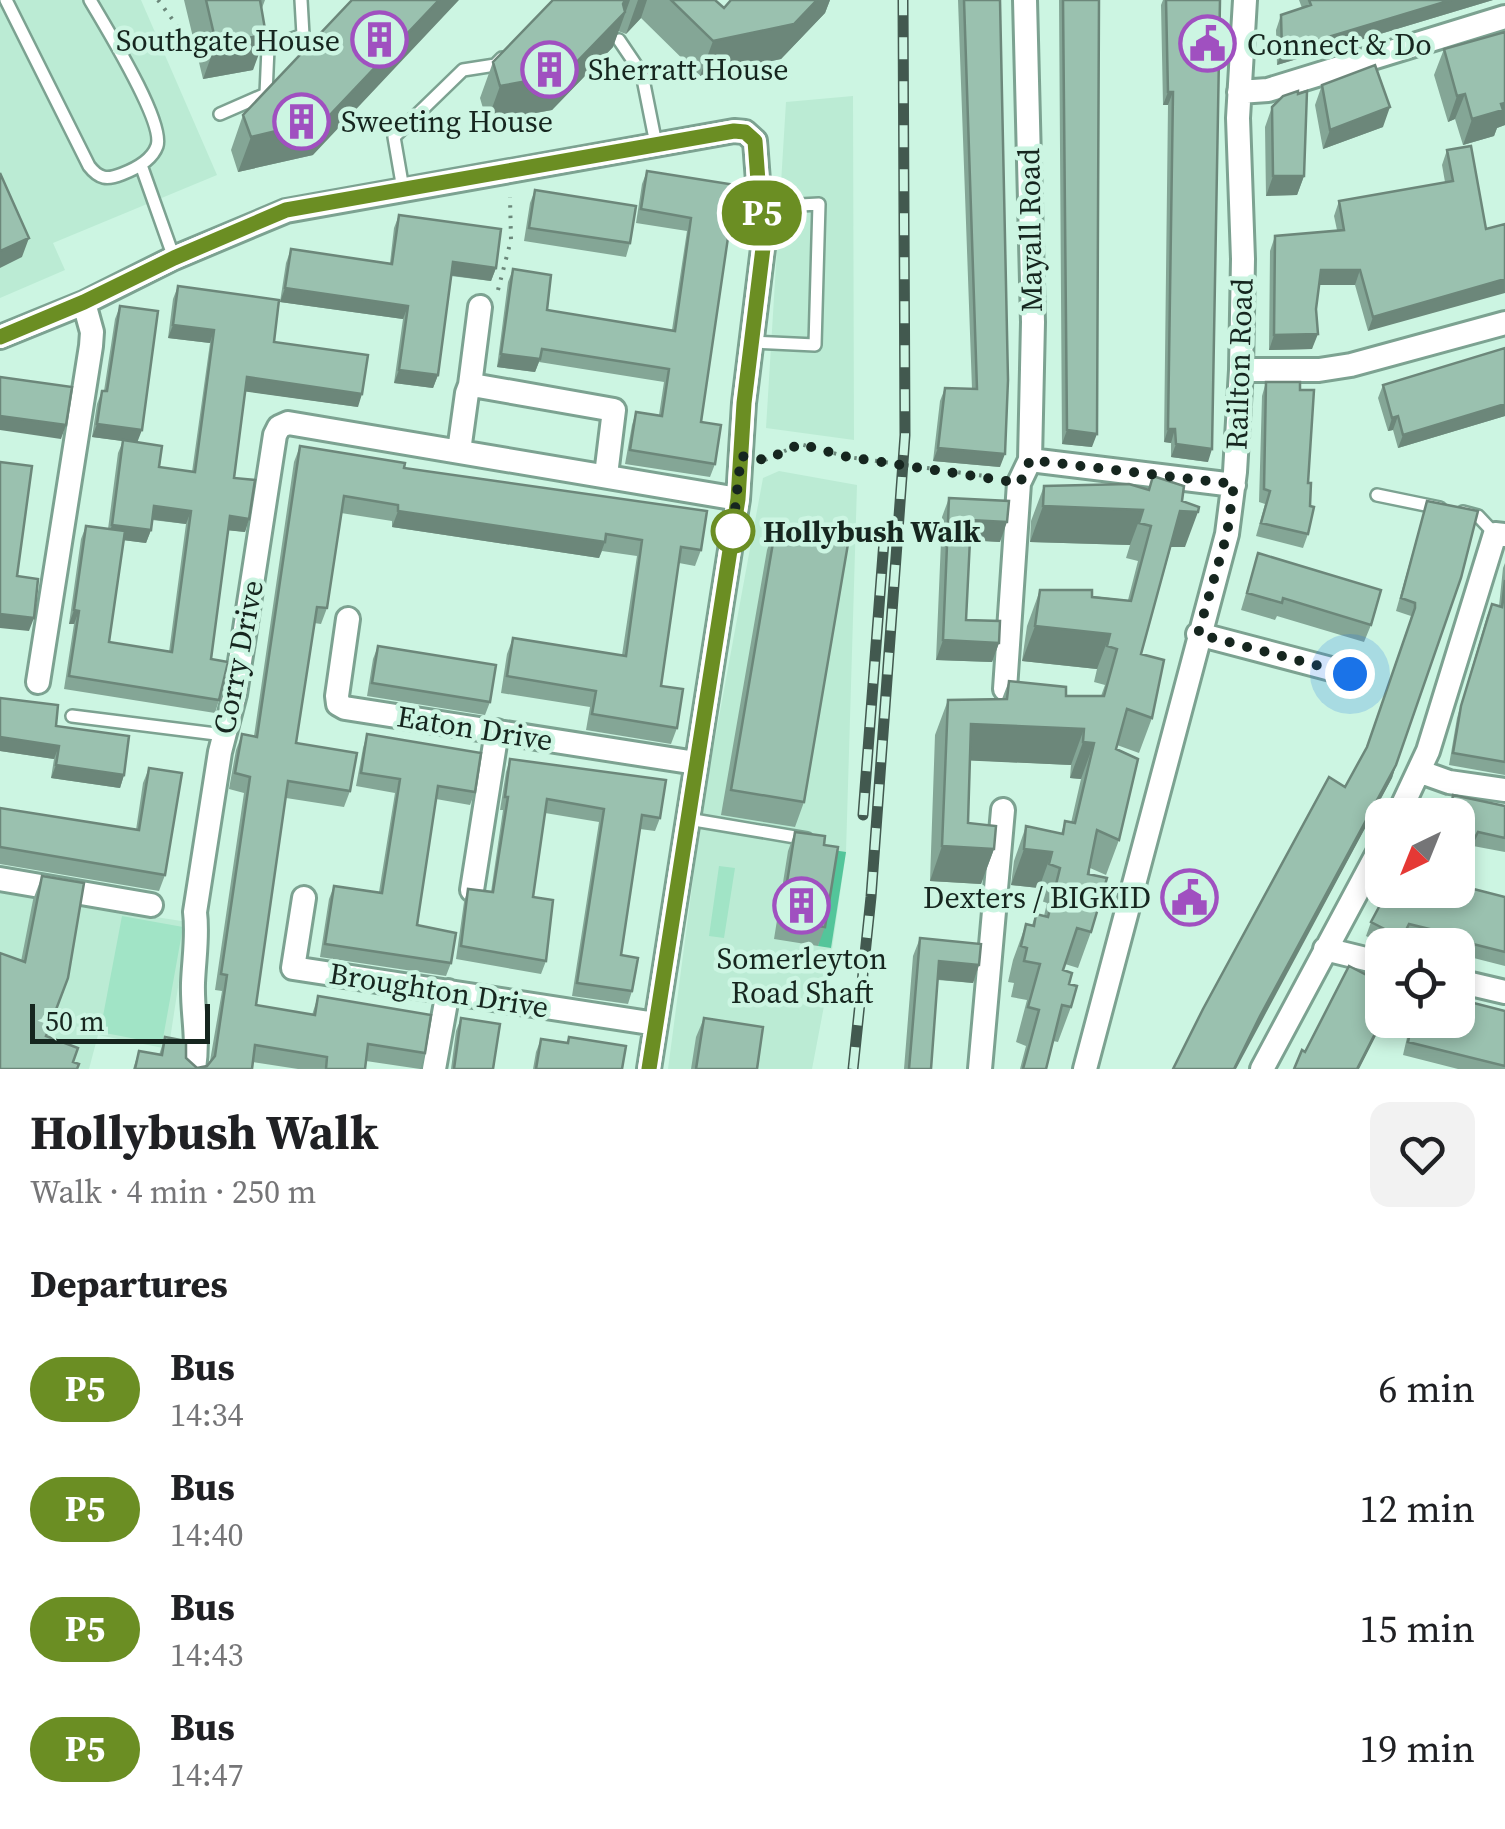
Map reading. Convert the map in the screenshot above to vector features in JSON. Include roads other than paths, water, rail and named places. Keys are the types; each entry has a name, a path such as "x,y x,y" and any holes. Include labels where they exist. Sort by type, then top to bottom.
{"street":[{"name":"Mayall Road","path":"1025,0 1033,322 1030,460"},
{"name":"Railton Road","path":"1085,1069 1227,534 1241,370 1239,92 1245,0"},
{"path":"1239,92 1268,90 1505,17"},
{"path":"0,337 286,210 734,131 745,132 755,141 763,248 738,499 649,1069"},
{"path":"38,682 91,346 92,332 84,302"},
{"path":"459,451 480,307"},
{"path":"1241,370 1320,370 1352,365 1505,323"},
{"path":"470,385 614,410 606,475"},
{"name":"Corry Drive","path":"194,1069 198,1030 192,985 198,929 195,912 224,735 236,694 278,427 288,424 738,499"},
{"path":"1005,689 1020,483 1030,460 1234,484"},
{"path":"1407,798 1420,772 1501,534"},
{"name":"Eaton Drive","path":"348,619 338,704 345,708 696,763"},
{"path":"1198,634 1350,674"},
{"path":"472,890 497,730"},
{"path":"1420,772 1449,782 1505,790"},
{"path":"980,1069 1003,810"},
{"path":"1262,1069 1365,876"},
{"path":"0,879 151,905"},
{"name":"Broughton Drive","path":"304,898 292,968 656,1024"},
{"path":"1325,950 1365,958"},
{"path":"1475,985 1505,992"},
{"path":"434,1069 448,991"}],"lane":[{"path":"6,0 80,150 96,176 108,178 141,165 156,150 159,134 146,102 90,0"},
{"path":"220,114 266,94 268,48 303,35 301,0"},
{"path":"619,40 642,74 656,144"},
{"path":"403,188 394,137 463,70 495,65 507,52"},
{"path":"141,165 174,258"},
{"path":"751,342 815,344 819,204 762,208"},
{"path":"1377,494 1478,516 1501,534"},
{"path":"72,716 224,735"},
{"path":"688,819 808,839 808,846"}],"railway":[{"path":"853,1069 871,897 905,435 903,0"},
{"path":"863,815 884,541"}],"place":[{"name":"Southgate House","path":"379,40"},
{"name":"Connect & Do","path":"1208,44"},
{"name":"Sherratt House","path":"549,69"},
{"name":"Sweeting House","path":"302,121"},
{"name":"Hollybush Walk","path":"733,531"},
{"name":"Dexters / BIGKID","path":"1190,897"},
{"name":"Somerleyton Road Shaft","path":"802,905"}]}
